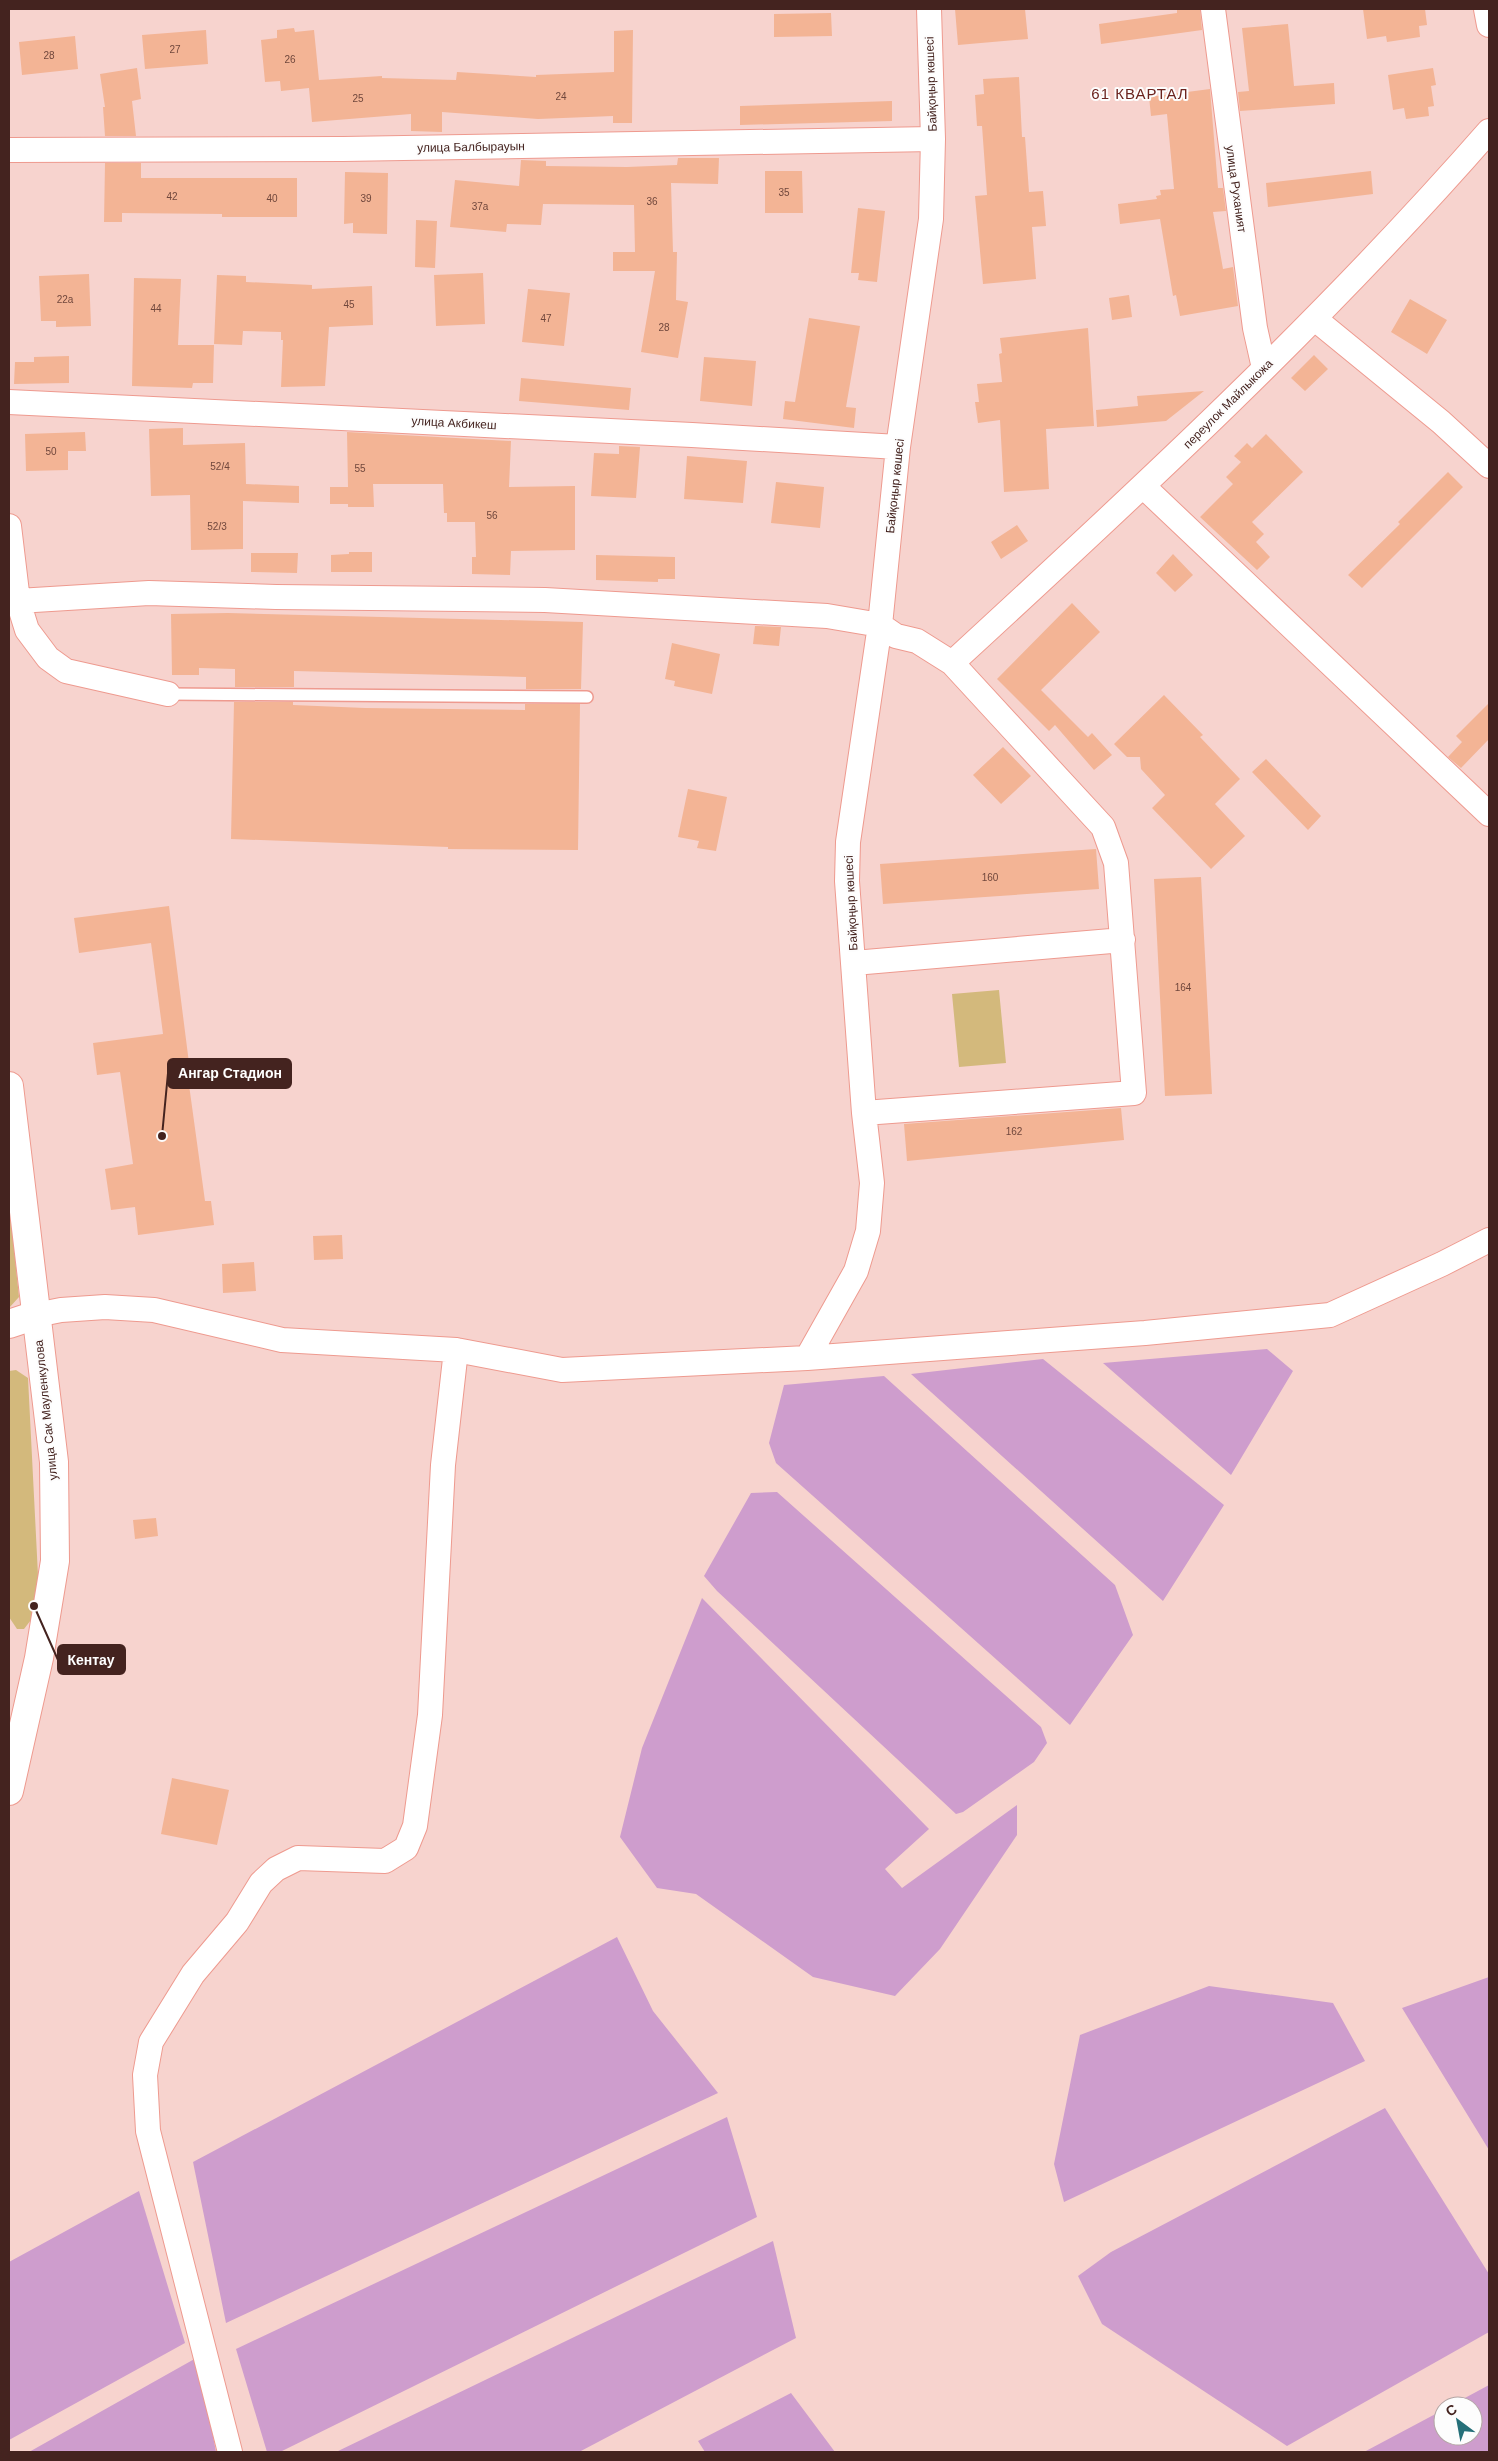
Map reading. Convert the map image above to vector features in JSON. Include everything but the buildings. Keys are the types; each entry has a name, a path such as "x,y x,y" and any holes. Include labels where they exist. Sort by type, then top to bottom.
{"main road":[{"name":"улица Сак Мауленкулова","path":"9,1086 54,1462 54,1561 39,1658 9,1791"},
{"path":"9,1324 36,1315"}],"street":[{"name":"Байқоңыр көшесі","path":"807,1358 856,1271 868,1231 872,1183 864,1113 847,881 848,842 880,625 898,447 931,219 933,139 928,9"},
{"name":"улица Руханият","path":"1213,9 1255,328 1264,368"},
{"path":"1486,9 1489,26"},
{"name":"переулок Майлыкожа","path":"952,663 1144,487 1315,319 1426,203 1489,131"},
{"name":"улица Балбырауын","path":"9,150 333,149 933,139"},
{"path":"1315,319 1441,422 1489,466"},
{"name":"улица Акбикеш","path":"9,402 702,435 898,447"},
{"path":"1144,487 1489,814"},
{"path":"9,526 18,601 27,630 48,658 66,671 168,694"},
{"path":"18,601 148,593 276,598 545,600 827,616 880,625 896,636 917,641 952,663 1103,828 1116,863 1134,1093 864,1113"},
{"path":"854,963 1123,940"},
{"path":"36,1315 61,1310 105,1308 154,1310 282,1340 456,1350 562,1370 807,1358 1145,1333 1330,1315 1442,1264 1489,1240"},
{"path":"230,2452 148,2131 145,2075 151,2042 193,1974 237,1922 261,1883 276,1869 298,1858 385,1861 406,1848 415,1826 430,1715 443,1465 456,1350"}],"lane":[{"path":"168,694 587,697"}],"shaded area":[{"path":"999,990 1006,1063 959,1067 952,994"},
{"path":"9,1200 19,1297 9,1308"},
{"path":"1267,1349 1293,1371 1231,1475 1103,1363"},
{"path":"1043,1359 1224,1505 1163,1601 911,1374"},
{"path":"16,1370 28,1378 39,1595 34,1616 24,1629 17,1629 9,1617 9,1371"},
{"path":"884,1376 1115,1585 1133,1635 1070,1725 776,1463 769,1443 784,1385"},
{"path":"777,1492 1041,1727 1047,1743 1034,1762 963,1812 956,1814 717,1591 704,1576 751,1493"},
{"path":"702,1598 929,1829 885,1869 902,1888 1017,1805 1017,1835 940,1949 895,1996 813,1977 696,1894 657,1888 620,1837 642,1748"},
{"path":"617,1937 653,2011 718,2093 226,2323 193,2162"},
{"path":"1489,1977 1489,2150 1402,2008"},
{"path":"1209,1986 1333,2003 1365,2061 1064,2202 1054,2164 1080,2035"},
{"path":"1385,2108 1489,2274 1489,2332 1287,2446 1102,2324 1078,2276 1111,2252"},
{"path":"727,2117 757,2217 280,2452 267,2452 236,2349"},
{"path":"139,2191 185,2343 9,2440 9,2262"},
{"path":"773,2241 796,2338 579,2452 336,2452"},
{"path":"198,2357 216,2452 29,2452"},
{"path":"1489,2385 1489,2452 1364,2452 1433,2415 1433,2446 1483,2446 1483,2396 1469,2396"},
{"path":"791,2393 835,2452 705,2452 698,2441"}],"place":[{"name":"Ангар Стадион","path":"162,1136"},
{"name":"Кентау","path":"34,1606"}],"district":[{"name":"61 КВАРТАЛ","path":"1140,93"}]}
